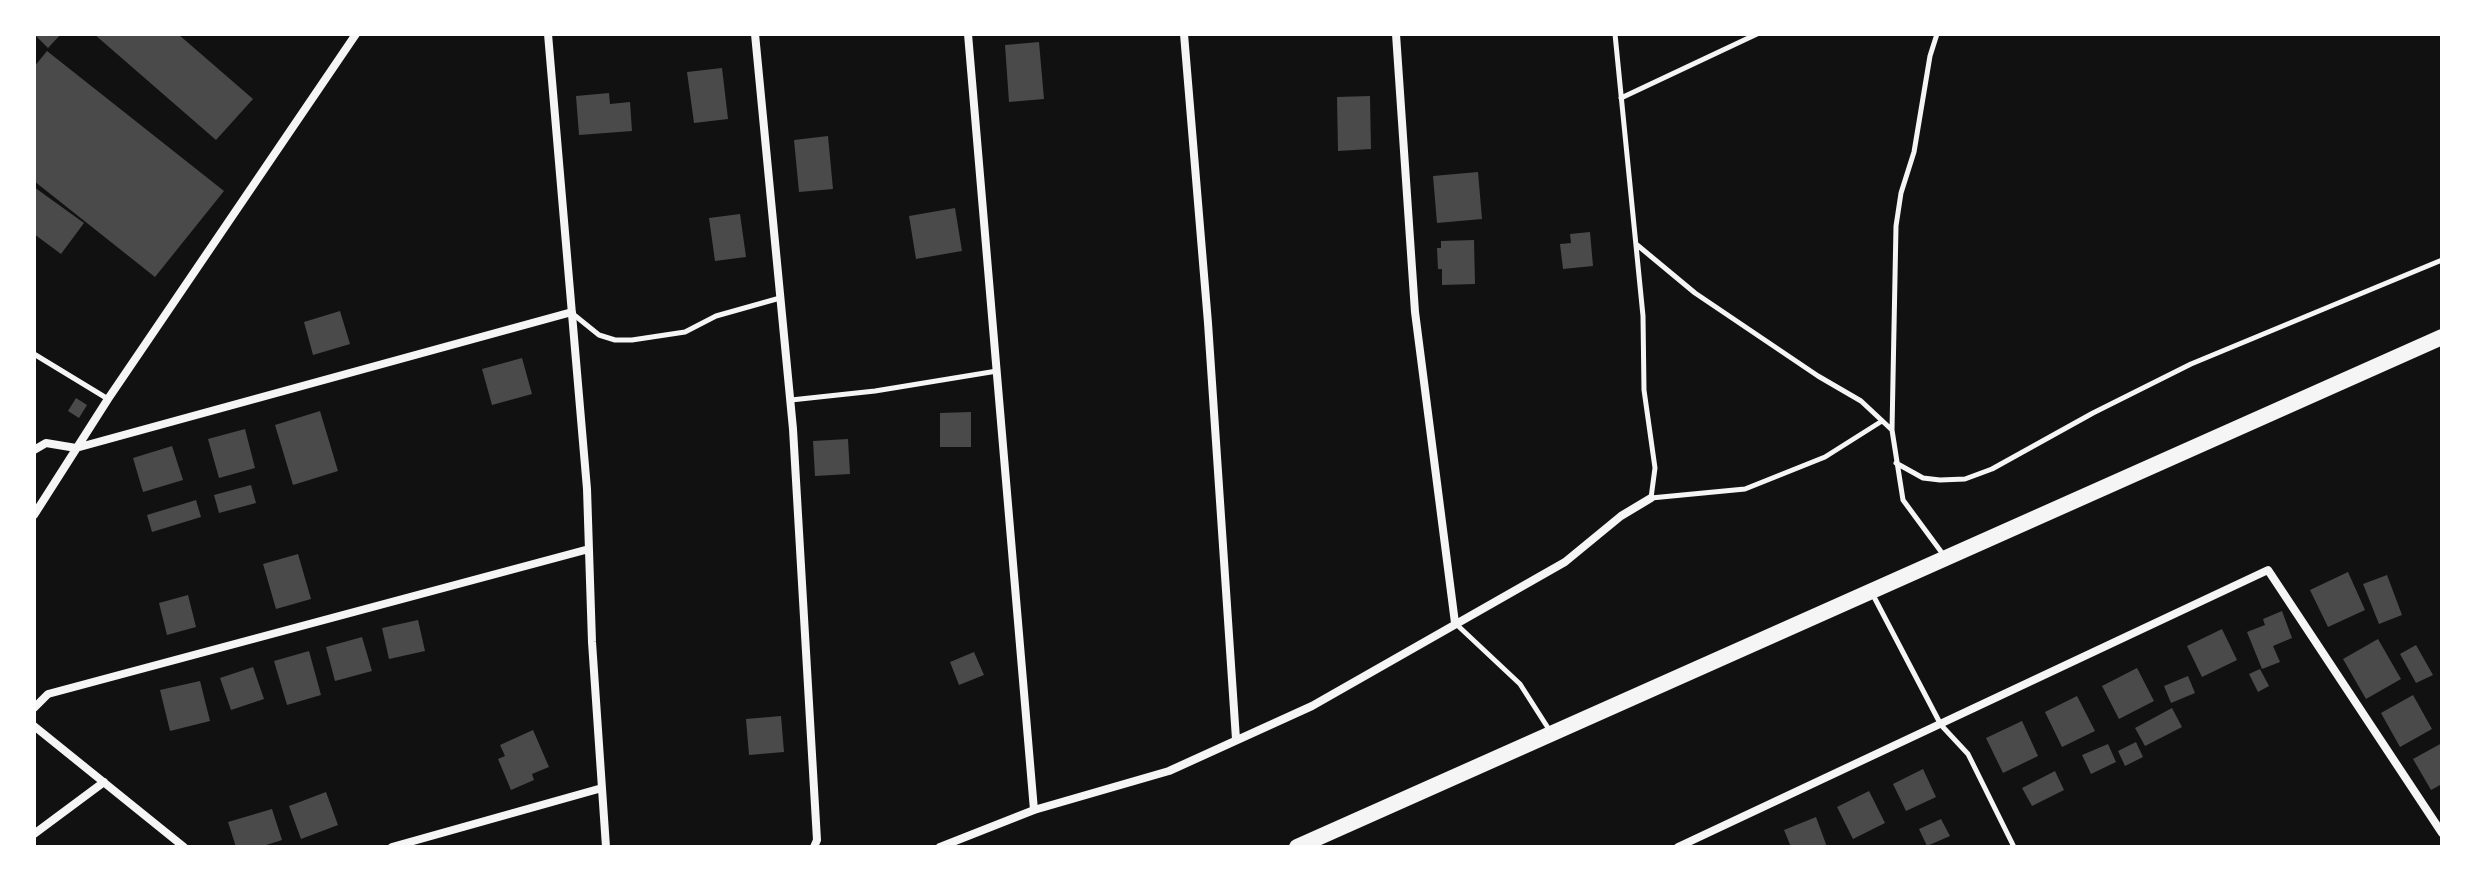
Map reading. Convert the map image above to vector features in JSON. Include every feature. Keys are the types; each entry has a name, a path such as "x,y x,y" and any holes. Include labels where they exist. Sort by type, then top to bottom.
{"main road":[{"path":"1297,847 2442,337"}],"street":[{"path":"34,515 108,399 356,34"},
{"path":"548,34 587,489 606,847"},
{"path":"755,34 791,400 817,840 814,847"},
{"path":"968,34 1034,810"},
{"path":"1184,34 1208,323 1236,739"},
{"path":"1396,34 1415,312 1455,623"},
{"path":"34,450 46,443 76,448 572,312"},
{"path":"940,847 1034,810 1169,771 1312,706 1565,562 1621,516 1651,498"},
{"path":"34,708 48,694 589,549"},
{"path":"1678,847 2268,570 2442,833"},
{"path":"34,726 184,847"},
{"path":"34,834 104,782"},
{"path":"392,847 602,788"}],"lane":[{"path":"1615,34 1643,316 1644,390 1655,468 1651,498 1745,489 1825,457 1882,421"},
{"path":"1621,98 1757,34"},
{"path":"1937,34 1896,226 1892,430 1903,500 1946,558"},
{"path":"1636,244 1695,293 1818,376 1861,401 1892,430"},
{"path":"1896,463 1923,478 1940,480 1965,479 1992,469 2191,364 2442,260"},
{"path":"572,312 599,335 615,340 632,340 685,332 716,316 780,297"},
{"path":"34,354 108,399"},
{"path":"791,400 875,391 997,371"},
{"path":"1871,591 1941,725 1968,754 2014,847"},
{"path":"1455,623 1520,684 1552,736"}],"building":[{"path":"34,34 61,34 48,48"},
{"path":"94,34 178,34 253,99 216,140"},
{"path":"1039,42 1044,99 1009,102 1005,45"},
{"path":"47,51 224,191 155,277 34,181 34,67"},
{"path":"722,68 728,119 694,123 687,72"},
{"path":"609,93 610,104 630,102 632,131 579,135 576,96"},
{"path":"1370,96 1371,149 1338,151 1337,97"},
{"path":"828,136 833,189 799,192 794,140"},
{"path":"1478,172 1482,219 1437,223 1433,176"},
{"path":"34,187 84,223 61,254 34,234"},
{"path":"955,208 962,251 916,259 909,216"},
{"path":"740,214 746,257 715,261 709,218"},
{"path":"1590,232 1593,266 1563,269 1560,244 1571,243 1570,234"},
{"path":"1474,240 1475,284 1442,285 1437,248 1441,248 1441,241"},
{"path":"340,311 350,344 313,355 304,322"},
{"path":"522,358 532,394 492,405 482,369"},
{"path":"76,398 87,405 79,418 68,411"},
{"path":"320,411 338,471 293,485 275,425"},
{"path":"971,412 971,447 940,447 940,413"},
{"path":"245,429 255,468 219,478 208,439"},
{"path":"848,439 850,474 815,476 813,441"},
{"path":"172,446 183,480 143,492 133,458"},
{"path":"251,485 256,503 219,513 214,495"},
{"path":"196,500 201,517 152,532 147,515"},
{"path":"298,554 311,599 276,609 263,564"},
{"path":"2348,572 2365,610 2328,627 2310,590"},
{"path":"2387,575 2402,615 2379,624 2363,584"},
{"path":"188,595 196,627 167,635 159,603"},
{"path":"2282,611 2292,638 2273,646 2280,662 2262,669 2247,632 2265,625 2263,619"},
{"path":"418,620 425,651 389,659 382,628"},
{"path":"2222,629 2237,660 2202,677 2187,646"},
{"path":"362,637 372,671 335,681 326,647"},
{"path":"2378,639 2401,679 2366,699 2343,659"},
{"path":"2416,645 2433,675 2416,683 2400,654"},
{"path":"309,651 321,695 287,705 274,661"},
{"path":"974,652 984,675 959,685 950,662"},
{"path":"253,667 264,699 231,710 220,678"},
{"path":"2137,668 2154,701 2119,719 2102,686"},
{"path":"2260,669 2269,686 2258,692 2249,674"},
{"path":"2188,676 2195,693 2171,703 2164,686"},
{"path":"200,681 210,721 170,731 160,690"},
{"path":"2413,695 2432,729 2400,747 2381,713"},
{"path":"2077,696 2095,731 2062,747 2045,712"},
{"path":"2172,708 2182,727 2145,746 2135,728"},
{"path":"781,716 784,752 749,755 746,719"},
{"path":"2022,721 2038,756 2003,773 1986,738"},
{"path":"533,730 549,767 532,774 534,780 511,790 498,759 505,756 500,745"},
{"path":"2136,742 2143,757 2125,766 2118,751"},
{"path":"2442,743 2442,784 2431,790 2413,759"},
{"path":"2108,744 2116,762 2091,774 2082,755"},
{"path":"1923,769 1936,797 1906,811 1893,784"},
{"path":"2055,771 2064,790 2032,806 2022,788"},
{"path":"1869,791 1885,823 1853,839 1837,807"},
{"path":"326,792 338,825 301,839 289,806"},
{"path":"272,809 282,840 260,847 236,847 228,822"},
{"path":"1816,817 1827,847 1791,847 1784,830"},
{"path":"1941,819 1950,836 1927,846 1919,829"}]}
